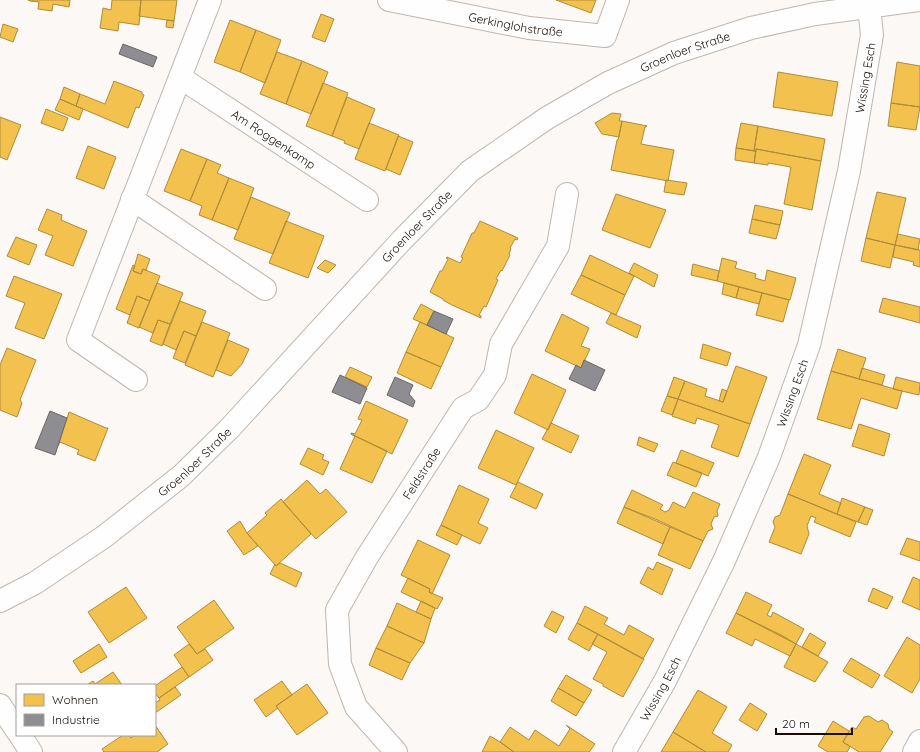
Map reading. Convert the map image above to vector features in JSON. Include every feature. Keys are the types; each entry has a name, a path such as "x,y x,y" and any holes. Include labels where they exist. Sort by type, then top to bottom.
{"street":[{"path":"136,380 78,340 210,0"},
{"name":"Gerkinglohstraße","path":"389,0 529,28 605,36 618,0"},
{"name":"Groenloer Straße","path":"0,601 35,583 105,536 181,476 229,429 402,240 470,171 547,118 608,83 674,52 751,28 816,14 919,0"},
{"name":"Wissing Esch","path":"624,752 665,681 724,561 769,457 809,345 849,171 872,35 870,6"},
{"name":"Am Roggenkamp","path":"181,78 367,200"},
{"name":"Feldstraße","path":"396,752 356,707 340,664 336,610 367,557 462,408 478,400 495,375 501,344 558,246 567,194"},
{"path":"132,199 265,289"},
{"path":"0,705 16,729"},
{"path":"21,736 31,752"},
{"path":"914,752 920,741"}],"building: Wohnen":[{"path":"28,0 70,0 69,7 53,4 52,11 38,9 39,2"},
{"path":"112,0 141,0 139,25 119,22 118,31 100,28 103,8 111,10"},
{"path":"141,0 177,0 174,21 139,16"},
{"path":"556,0 596,0 591,13"},
{"path":"321,14 334,19 325,42 312,37"},
{"path":"167,20 174,21 173,28 166,27"},
{"path":"230,20 256,30 240,72 214,62"},
{"path":"3,24 18,29 13,42 0,37"},
{"path":"256,30 281,40 265,83 240,72"},
{"path":"277,52 302,61 286,104 260,94"},
{"path":"302,61 328,72 311,114 286,104"},
{"path":"897,62 920,66 920,107 891,103"},
{"path":"778,72 838,82 832,116 773,107"},
{"path":"114,81 142,92 144,95 139,108 136,107 128,128 76,106 80,94 105,104"},
{"path":"323,83 348,93 332,136 306,126"},
{"path":"64,87 80,94 76,106 60,99"},
{"path":"347,97 375,109 359,149 332,136"},
{"path":"60,99 83,109 79,120 55,110"},
{"path":"891,103 920,107 916,130 888,126"},
{"path":"46,109 68,118 63,131 41,123"},
{"path":"612,113 621,114 619,121 622,121 619,137 602,134 595,123"},
{"path":"0,117 21,125 7,160 0,157"},
{"path":"622,121 647,126 645,127 641,144 674,150 668,181 611,170"},
{"path":"369,123 399,135 385,171 355,159"},
{"path":"741,123 758,126 754,151 736,148"},
{"path":"758,126 825,139 821,161 756,149 756,151 754,151"},
{"path":"398,136 413,142 400,175 386,169"},
{"path":"88,146 116,157 104,189 76,178"},
{"path":"736,148 756,151 754,163 735,160"},
{"path":"181,149 207,159 190,201 164,191"},
{"path":"756,149 821,161 812,210 784,204 791,167 768,163 768,165 754,163"},
{"path":"207,159 221,165 217,173 229,178 212,220 199,215 202,206 190,201"},
{"path":"229,178 254,188 238,230 212,220"},
{"path":"666,180 687,183 684,195 664,192"},
{"path":"877,192 906,198 895,245 866,238"},
{"path":"616,194 666,210 650,248 602,230"},
{"path":"251,197 290,213 273,254 234,239"},
{"path":"755,205 783,211 780,225 752,219"},
{"path":"47,209 62,215 61,220 87,231 73,266 45,255 53,236 38,230"},
{"path":"752,219 780,225 776,239 749,233"},
{"path":"286,221 324,236 308,278 269,263"},
{"path":"480,221 518,238 517,240 515,239 510,248 510,255 496,279 498,280 486,307 484,306 479,315 481,318 452,305 430,292 440,271 442,271 448,259 446,258 447,257 460,263 463,258 461,257 472,233 474,233"},
{"path":"898,234 920,239 918,250 895,245"},
{"path":"16,237 37,245 29,265 7,256"},
{"path":"866,238 895,245 890,268 861,261"},
{"path":"895,245 920,250 920,267 913,265 914,262 893,257"},
{"path":"138,254 150,259 146,270 143,269 141,274 133,271"},
{"path":"590,255 634,276 625,295 581,275"},
{"path":"722,258 737,262 735,268 756,274 755,278 765,281 767,270 796,278 790,300 717,281"},
{"path":"325,260 336,265 328,273 317,268"},
{"path":"634,263 658,275 654,287 629,273"},
{"path":"693,264 719,271 717,281 691,275"},
{"path":"133,265 135,266 133,271 141,274 143,269 160,276 150,301 137,296 130,315 116,309"},
{"path":"581,275 625,295 616,315 571,294"},
{"path":"14,276 62,294 44,339 15,328 25,303 6,296"},
{"path":"157,283 183,293 170,324 158,320 153,333 139,327"},
{"path":"724,283 739,287 736,298 722,294"},
{"path":"739,287 762,293 759,304 736,298"},
{"path":"762,293 789,300 783,322 756,315"},
{"path":"137,296 150,301 139,328 127,323"},
{"path":"883,298 920,307 920,323 879,312"},
{"path":"180,301 206,311 196,336 184,331 176,350 163,344"},
{"path":"421,304 434,311 427,325 413,319"},
{"path":"611,313 641,326 637,338 606,323"},
{"path":"562,314 589,328 581,346 590,349 581,368 545,351"},
{"path":"158,320 170,324 162,346 150,341"},
{"path":"202,322 230,333 213,377 185,365"},
{"path":"420,322 454,338 441,367 406,352"},
{"path":"184,331 196,336 185,363 173,358"},
{"path":"228,340 249,349 242,364 231,376 216,370"},
{"path":"703,344 731,353 727,366 700,358"},
{"path":"7,348 36,360 20,400 22,403 17,417 0,410 0,365"},
{"path":"838,349 866,358 859,379 831,371"},
{"path":"406,352 441,367 431,389 397,373"},
{"path":"736,366 767,377 750,424 678,399 685,381 707,389 705,396 723,402"},
{"path":"350,367 372,377 367,387 345,377"},
{"path":"862,368 885,375 882,385 859,379"},
{"path":"831,371 902,391 897,409 861,398 851,429 817,419"},
{"path":"532,374 566,390 548,430 514,413"},
{"path":"674,377 685,381 678,399 667,396"},
{"path":"896,377 920,383 919,395 893,389"},
{"path":"722,389 727,391 723,402 719,401"},
{"path":"667,396 678,399 672,415 661,411"},
{"path":"678,399 750,424 738,457 711,447 719,425 697,418 695,424 672,416"},
{"path":"366,401 408,420 392,454 351,434 355,434 362,420 358,419"},
{"path":"69,412 108,428 95,461 77,454 79,450 60,442 58,446"},
{"path":"551,423 579,436 571,453 542,439"},
{"path":"859,424 890,434 884,456 852,446"},
{"path":"496,430 534,448 516,485 478,468"},
{"path":"351,434 387,451 372,483 340,469 355,436"},
{"path":"639,437 658,444 654,452 637,445"},
{"path":"308,448 324,455 322,459 329,462 323,475 300,464"},
{"path":"681,450 714,463 708,476 676,463"},
{"path":"804,454 831,465 819,494 841,503 837,514 788,494"},
{"path":"673,462 702,473 696,487 667,475"},
{"path":"307,480 320,494 326,489 347,512 316,539 283,502"},
{"path":"518,482 543,494 536,509 510,497"},
{"path":"459,485 489,499 478,523 488,528 480,544 441,525"},
{"path":"632,490 663,505 660,509 665,512 669,510 673,502 685,508 693,492 720,504 717,511 718,516 714,517 711,524 713,529 708,531 703,541 655,519 624,507"},
{"path":"788,494 856,522 850,537 814,522 816,518 811,516 807,526 809,534 801,554 769,542 775,527 773,522 775,517 780,515"},
{"path":"842,498 865,507 858,522 837,514"},
{"path":"281,499 311,534 276,566 247,533 267,515 265,513"},
{"path":"624,507 670,527 663,544 617,523"},
{"path":"865,507 873,510 867,525 858,522"},
{"path":"240,521 247,533 258,546 244,555 227,531"},
{"path":"441,525 462,535 457,545 436,535"},
{"path":"670,527 703,541 690,569 658,555"},
{"path":"907,538 920,542 920,561 900,554"},
{"path":"418,540 450,555 432,594 429,592 430,589 401,575"},
{"path":"657,562 673,569 662,595 640,583 648,567 653,570"},
{"path":"280,563 302,573 296,587 270,574 275,564 276,566"},
{"path":"913,577 920,580 920,610 902,602"},
{"path":"408,578 430,589 429,592 443,598 437,609 401,592"},
{"path":"126,587 147,618 109,643 88,612"},
{"path":"873,588 893,597 887,609 868,601"},
{"path":"746,592 772,605 767,615 771,617 773,612 804,629 796,644 736,613"},
{"path":"214,600 234,628 197,654 177,627"},
{"path":"421,601 435,608 431,619 416,612"},
{"path":"397,603 431,619 424,643 387,626"},
{"path":"585,606 608,618 604,624 624,635 629,625 654,639 643,659 577,623"},
{"path":"552,611 564,617 556,633 544,626"},
{"path":"736,613 796,644 790,656 755,639 752,646 726,633"},
{"path":"577,623 598,634 589,651 568,639"},
{"path":"387,626 424,643 410,663 376,648"},
{"path":"810,633 826,643 818,656 802,647"},
{"path":"598,634 644,659 623,697 593,679 607,652 592,644"},
{"path":"907,637 920,645 920,679 912,693 884,676"},
{"path":"99,644 107,657 81,673 73,661"},
{"path":"189,644 197,654 205,649 213,660 189,677 174,655"},
{"path":"796,644 828,662 815,682 784,667"},
{"path":"376,648 410,663 402,680 369,665"},
{"path":"851,658 880,675 872,688 843,671"},
{"path":"182,667 189,677 159,698 156,694 156,685"},
{"path":"113,672 121,684 95,684"},
{"path":"566,675 592,690 584,703 558,688"},
{"path":"282,681 292,695 276,706 278,708 266,717 254,700"},
{"path":"307,684 328,713 297,735 276,706"},
{"path":"175,687 181,695 156,712 156,702 160,700 159,698"},
{"path":"558,688 584,703 576,716 551,701"},
{"path":"698,690 727,707 712,733 732,745 728,752 706,752 673,732"},
{"path":"750,703 767,714 757,731 739,720"},
{"path":"869,716 878,722 882,720 888,724 889,729 893,732 880,752 859,752 843,742 852,727 856,729 864,717"},
{"path":"833,721 849,731 843,742 850,747 847,752 828,752 818,746"},
{"path":"566,725 595,744 589,752 514,752 500,742 510,727 529,740 535,730 559,746 570,729"},
{"path":"156,726 168,744 157,752 104,752 102,749 122,736 130,736 131,738 134,736 156,736"},
{"path":"673,732 706,752 661,752"},
{"path":"490,736 500,742 514,752 482,752"}],"building: Industrie":[{"path":"123,44 157,57 153,67 119,54"},
{"path":"434,311 453,319 446,334 427,325"},
{"path":"584,360 605,370 595,391 569,379 576,365 581,368"},
{"path":"340,375 367,388 360,404 332,392"},
{"path":"395,377 413,385 409,394 415,401 413,407 387,395"},
{"path":"50,411 67,418 55,455 35,448"}]}
